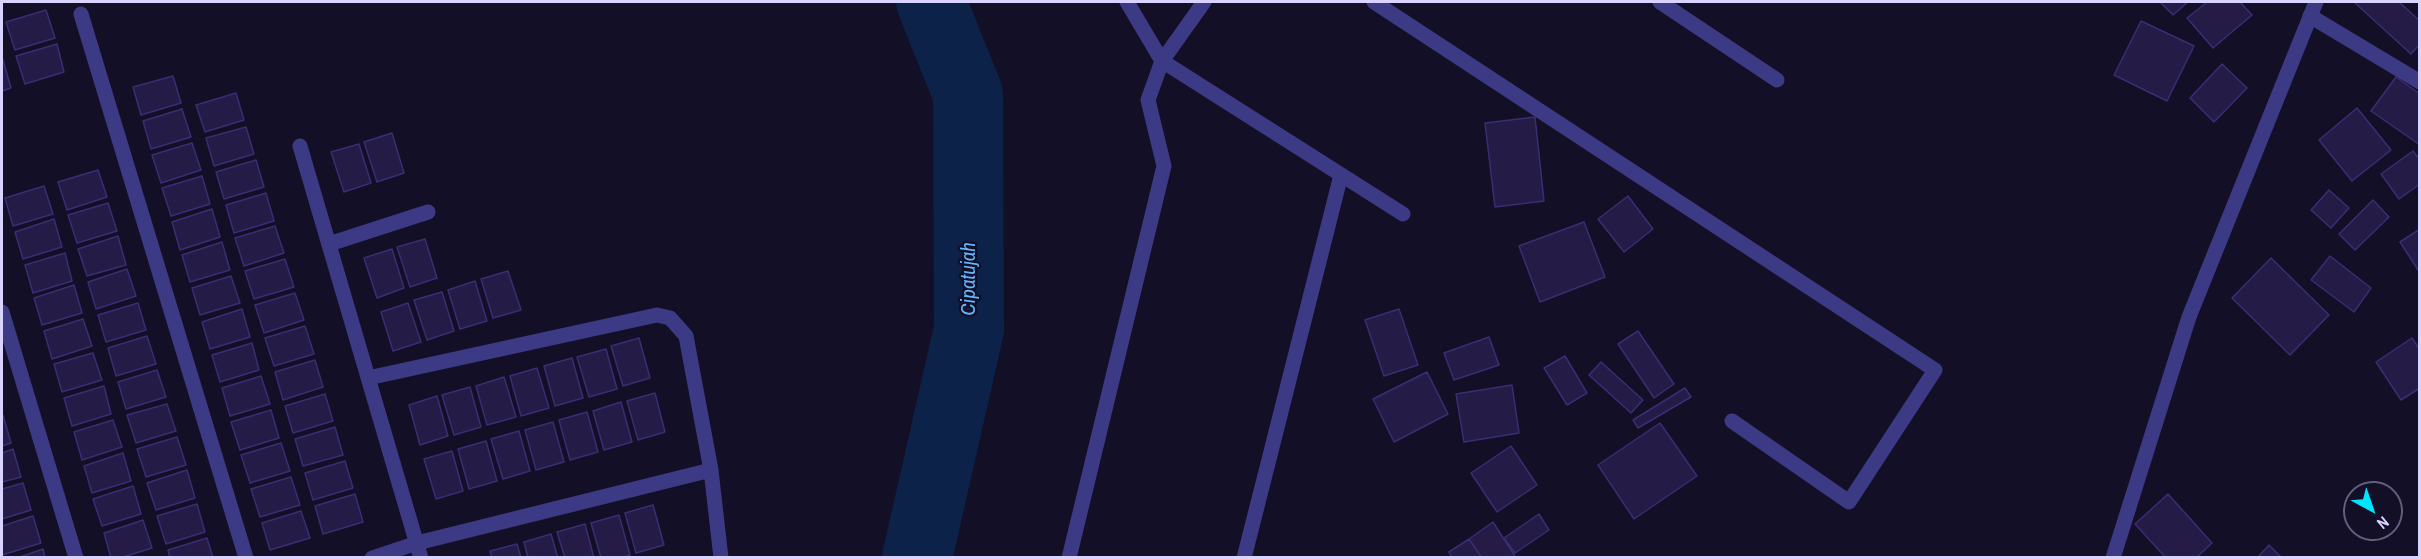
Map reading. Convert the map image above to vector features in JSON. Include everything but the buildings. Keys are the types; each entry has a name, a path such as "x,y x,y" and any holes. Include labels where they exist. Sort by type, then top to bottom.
{"street":[{"path":"1127,2 1162,61 1403,214"},
{"path":"1069,558 1164,166 1148,99 1162,61 1204,2"},
{"path":"1374,2 1935,370 1849,502 1732,421"},
{"path":"1659,2 1777,80"},
{"path":"2113,558 2189,318 2316,2"},
{"path":"81,14 246,558"},
{"path":"2310,16 2420,82"},
{"path":"300,146 419,550"},
{"path":"1244,558 1341,175"},
{"path":"329,244 428,212"},
{"path":"2,312 76,558"},
{"path":"368,378 657,315 670,318 686,336 711,470 721,558"},
{"path":"372,558 419,550 711,470"}],"waterway":[{"name":"Cipatujah","path":"917,558 969,329 968,94 931,2"}]}
